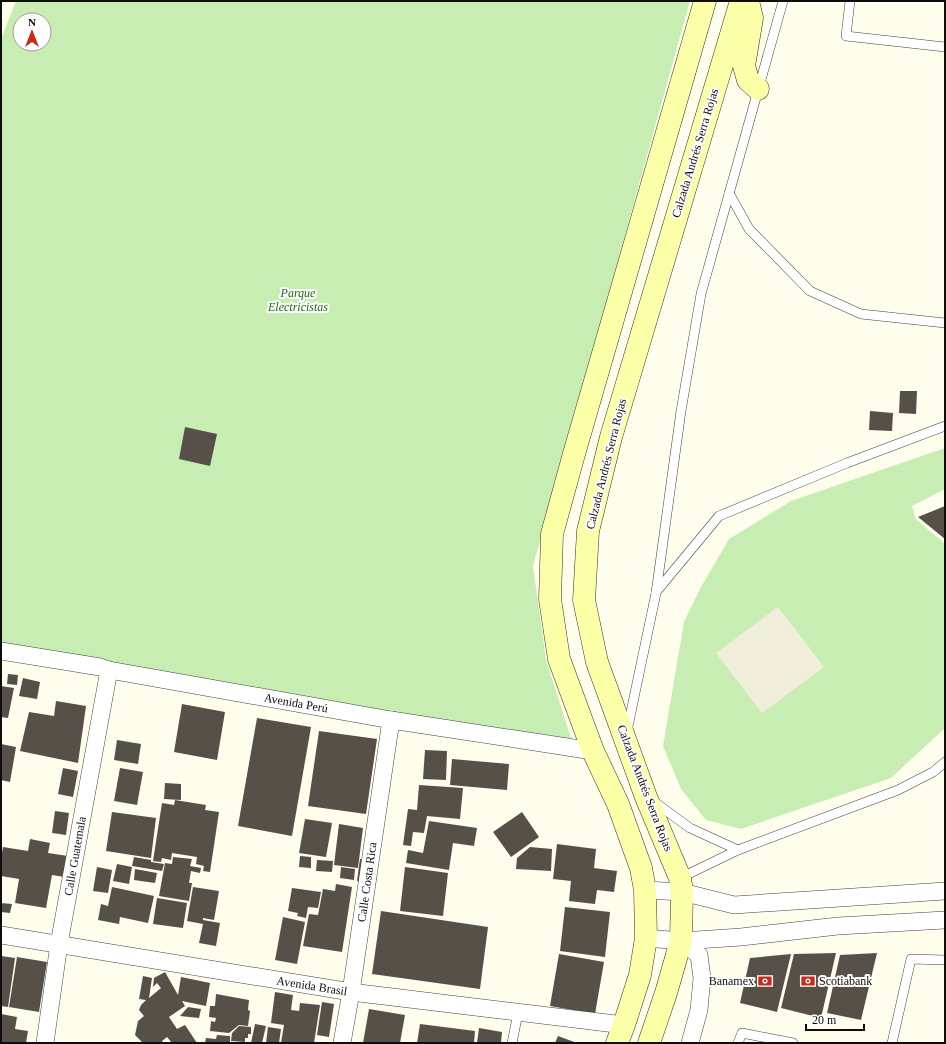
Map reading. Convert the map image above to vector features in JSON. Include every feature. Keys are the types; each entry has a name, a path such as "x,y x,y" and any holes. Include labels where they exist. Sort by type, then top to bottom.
{"main road":[{"path":"621,1034 640,975 646,938 645,890 641,868 618,804 593,751 559,659 550,599 552,534 705,1"},
{"name":"Calzada Andrés Serra Rojas","path":"649,1043 666,993 681,941 681,885 646,797 597,662 584,600 588,530 611,437 741,1"},
{"path":"748,1 752,18 744,66 748,80 758,89"}],"street":[{"name":"Avenida Perú","path":"1,651 100,667 109,670 391,720 593,751"},
{"name":"Calle Guatemala","path":"45,1043 58,944 109,670"},
{"name":"Calle Costa Rica","path":"342,1043 351,992 391,720"},
{"path":"645,890 681,885 734,905 945,890"},
{"path":"646,938 681,941 740,937 838,926 945,920"},
{"name":"Avenida Brasil","path":"1,935 351,992 518,1013 621,1034"},
{"path":"681,941 698,955 702,978 699,1010 690,1043"}],"lane":[{"path":"626,739 656,593 681,411 701,294 784,1"},
{"path":"850,1 846,36 945,47"},
{"path":"729,193 749,229 810,291 861,314 945,323"},
{"path":"656,593 719,516 847,463 945,426"},
{"path":"681,885 738,850 898,790 933,772 945,762"},
{"path":"646,797 690,828 738,850"},
{"path":"892,1043 911,959 945,960"},
{"path":"512,1043 518,1013"},
{"path":"738,1043 742,1032 794,1043"}],"green space":[{"name":"Parque Electricistas","path":"16,1 690,1 533,566 546,660 572,741 1,651 1,39"},
{"path":"945,448 945,489 912,506 916,519 945,544 945,728 891,778 741,829 706,820 681,789 663,746 684,622 701,587 729,539 791,501"}],"shaded area":[{"path":"778,607 824,667 762,713 716,653"}],"building":[{"path":"900,391 917,391 916,414 899,413"},
{"path":"870,411 893,413 892,431 869,430"},
{"path":"185,427 217,434 210,466 179,459"},
{"path":"945,506 945,539 918,517"},
{"path":"8,674 18,675 17,685 7,684"},
{"path":"23,678 40,682 37,699 19,696"},
{"path":"1,686 14,688 8,718 1,717"},
{"path":"56,701 86,706 78,763 20,751 29,712 54,716"},
{"path":"182,704 225,712 217,760 174,752"},
{"path":"257,718 311,727 292,836 238,826"},
{"path":"319,731 377,739 366,814 308,806"},
{"path":"117,740 141,744 138,764 114,760"},
{"path":"1,744 16,747 10,782 1,780"},
{"path":"425,750 447,751 446,780 423,779"},
{"path":"452,759 509,764 507,790 450,785"},
{"path":"63,768 78,771 73,797 58,794"},
{"path":"120,768 143,772 137,805 114,801"},
{"path":"165,783 181,784 181,800 164,799"},
{"path":"419,785 463,788 460,819 427,816 424,833 413,832 411,846 403,845 408,809 417,810"},
{"path":"175,800 206,805 205,810 219,812 210,872 203,871 204,866 196,864 197,857 172,853 171,860 162,858 161,862 153,861 162,803 174,805"},
{"path":"55,811 69,813 66,835 52,833"},
{"path":"112,812 156,818 151,858 106,851"},
{"path":"522,812 539,837 511,857 493,832"},
{"path":"305,819 332,823 326,857 299,853"},
{"path":"429,821 477,828 474,846 453,843 449,870 406,863 408,850 423,853"},
{"path":"339,824 363,828 358,868 334,865"},
{"path":"30,839 50,843 48,853 68,856 64,877 52,875 46,908 15,903 19,879 1,876 3,847 28,851"},
{"path":"557,844 596,849 594,868 617,871 614,892 597,890 595,904 569,901 571,881 553,879"},
{"path":"530,847 552,849 551,871 516,869 517,858"},
{"path":"300,856 311,857 311,868 299,867"},
{"path":"134,857 164,864 162,871 132,866"},
{"path":"173,857 192,859 190,866 201,868 200,873 191,871 189,883 192,883 189,901 159,896 165,863 172,864"},
{"path":"360,859 366,860 363,882 357,881"},
{"path":"317,860 333,861 332,872 316,871"},
{"path":"117,864 132,867 129,884 113,881"},
{"path":"97,867 112,870 108,893 93,891"},
{"path":"341,867 355,869 354,880 340,878"},
{"path":"405,867 448,873 443,916 400,911"},
{"path":"135,869 157,873 155,883 134,880"},
{"path":"336,884 352,887 342,952 303,946 309,914 318,915 323,889 335,891"},
{"path":"112,887 154,896 148,923 120,917 119,924 98,920 101,904 108,906"},
{"path":"193,887 219,891 214,920 203,918 203,920 220,923 216,946 199,943 203,924 187,921"},
{"path":"292,888 321,892 318,908 308,907 306,918 297,916 298,913 288,911"},
{"path":"157,898 187,903 183,928 153,924"},
{"path":"1,903 12,904 10,913 1,912"},
{"path":"565,907 610,912 605,957 560,951"},
{"path":"381,911 488,927 480,989 372,974"},
{"path":"283,917 305,922 297,964 275,960"},
{"name":"Scotiabank","path":"836,953 821,1018 781,1008 794,954"},
{"path":"877,953 861,1020 827,1013 840,955"},
{"path":"559,954 604,962 595,1014 550,1006"},
{"name":"Banamex","path":"791,954 777,1012 740,1003 750,958"},
{"path":"1,956 15,958 8,1007 1,1006"},
{"path":"17,957 47,962 39,1012 9,1007"},
{"path":"165,972 178,995 181,977 210,983 206,1006 182,1001 185,1006 169,1017 177,1029 185,1025 197,1043 172,1043 167,1037 162,1041 163,1043 143,1043 135,1035 138,1021 144,1016 139,1010 141,1005 146,1000 139,999 143,976 152,978 149,998 161,988 157,983 153,987 154,978"},
{"path":"275,992 293,995 291,1010 299,1011 300,1003 320,1005 314,1043 281,1043 284,1025 271,1023"},
{"path":"216,994 249,1000 248,1010 250,1011 248,1026 239,1025 229,1033 210,1031 211,1021 215,1022 216,1018 209,1017 210,1006 215,1006"},
{"path":"322,1002 334,1004 329,1037 317,1035"},
{"path":"188,1007 201,1009 199,1018 180,1016"},
{"path":"369,1009 405,1015 400,1043 363,1043"},
{"path":"1,1014 17,1017 15,1029 28,1031 26,1043 1,1043"},
{"path":"255,1024 266,1026 262,1043 251,1043"},
{"path":"420,1024 475,1031 474,1043 417,1043"},
{"path":"239,1026 251,1027 251,1034 248,1034 248,1038 245,1038 245,1042 231,1041 232,1033"},
{"path":"268,1027 281,1029 279,1043 266,1043"},
{"path":"479,1028 502,1032 501,1043 477,1043"},
{"path":"217,1035 230,1036 230,1043 205,1043 206,1038 216,1039"},
{"path":"558,1036 577,1043 555,1043"}],"place":[{"name":"Banamex","path":"765,981"},
{"name":"Scotiabank","path":"808,981"}]}
